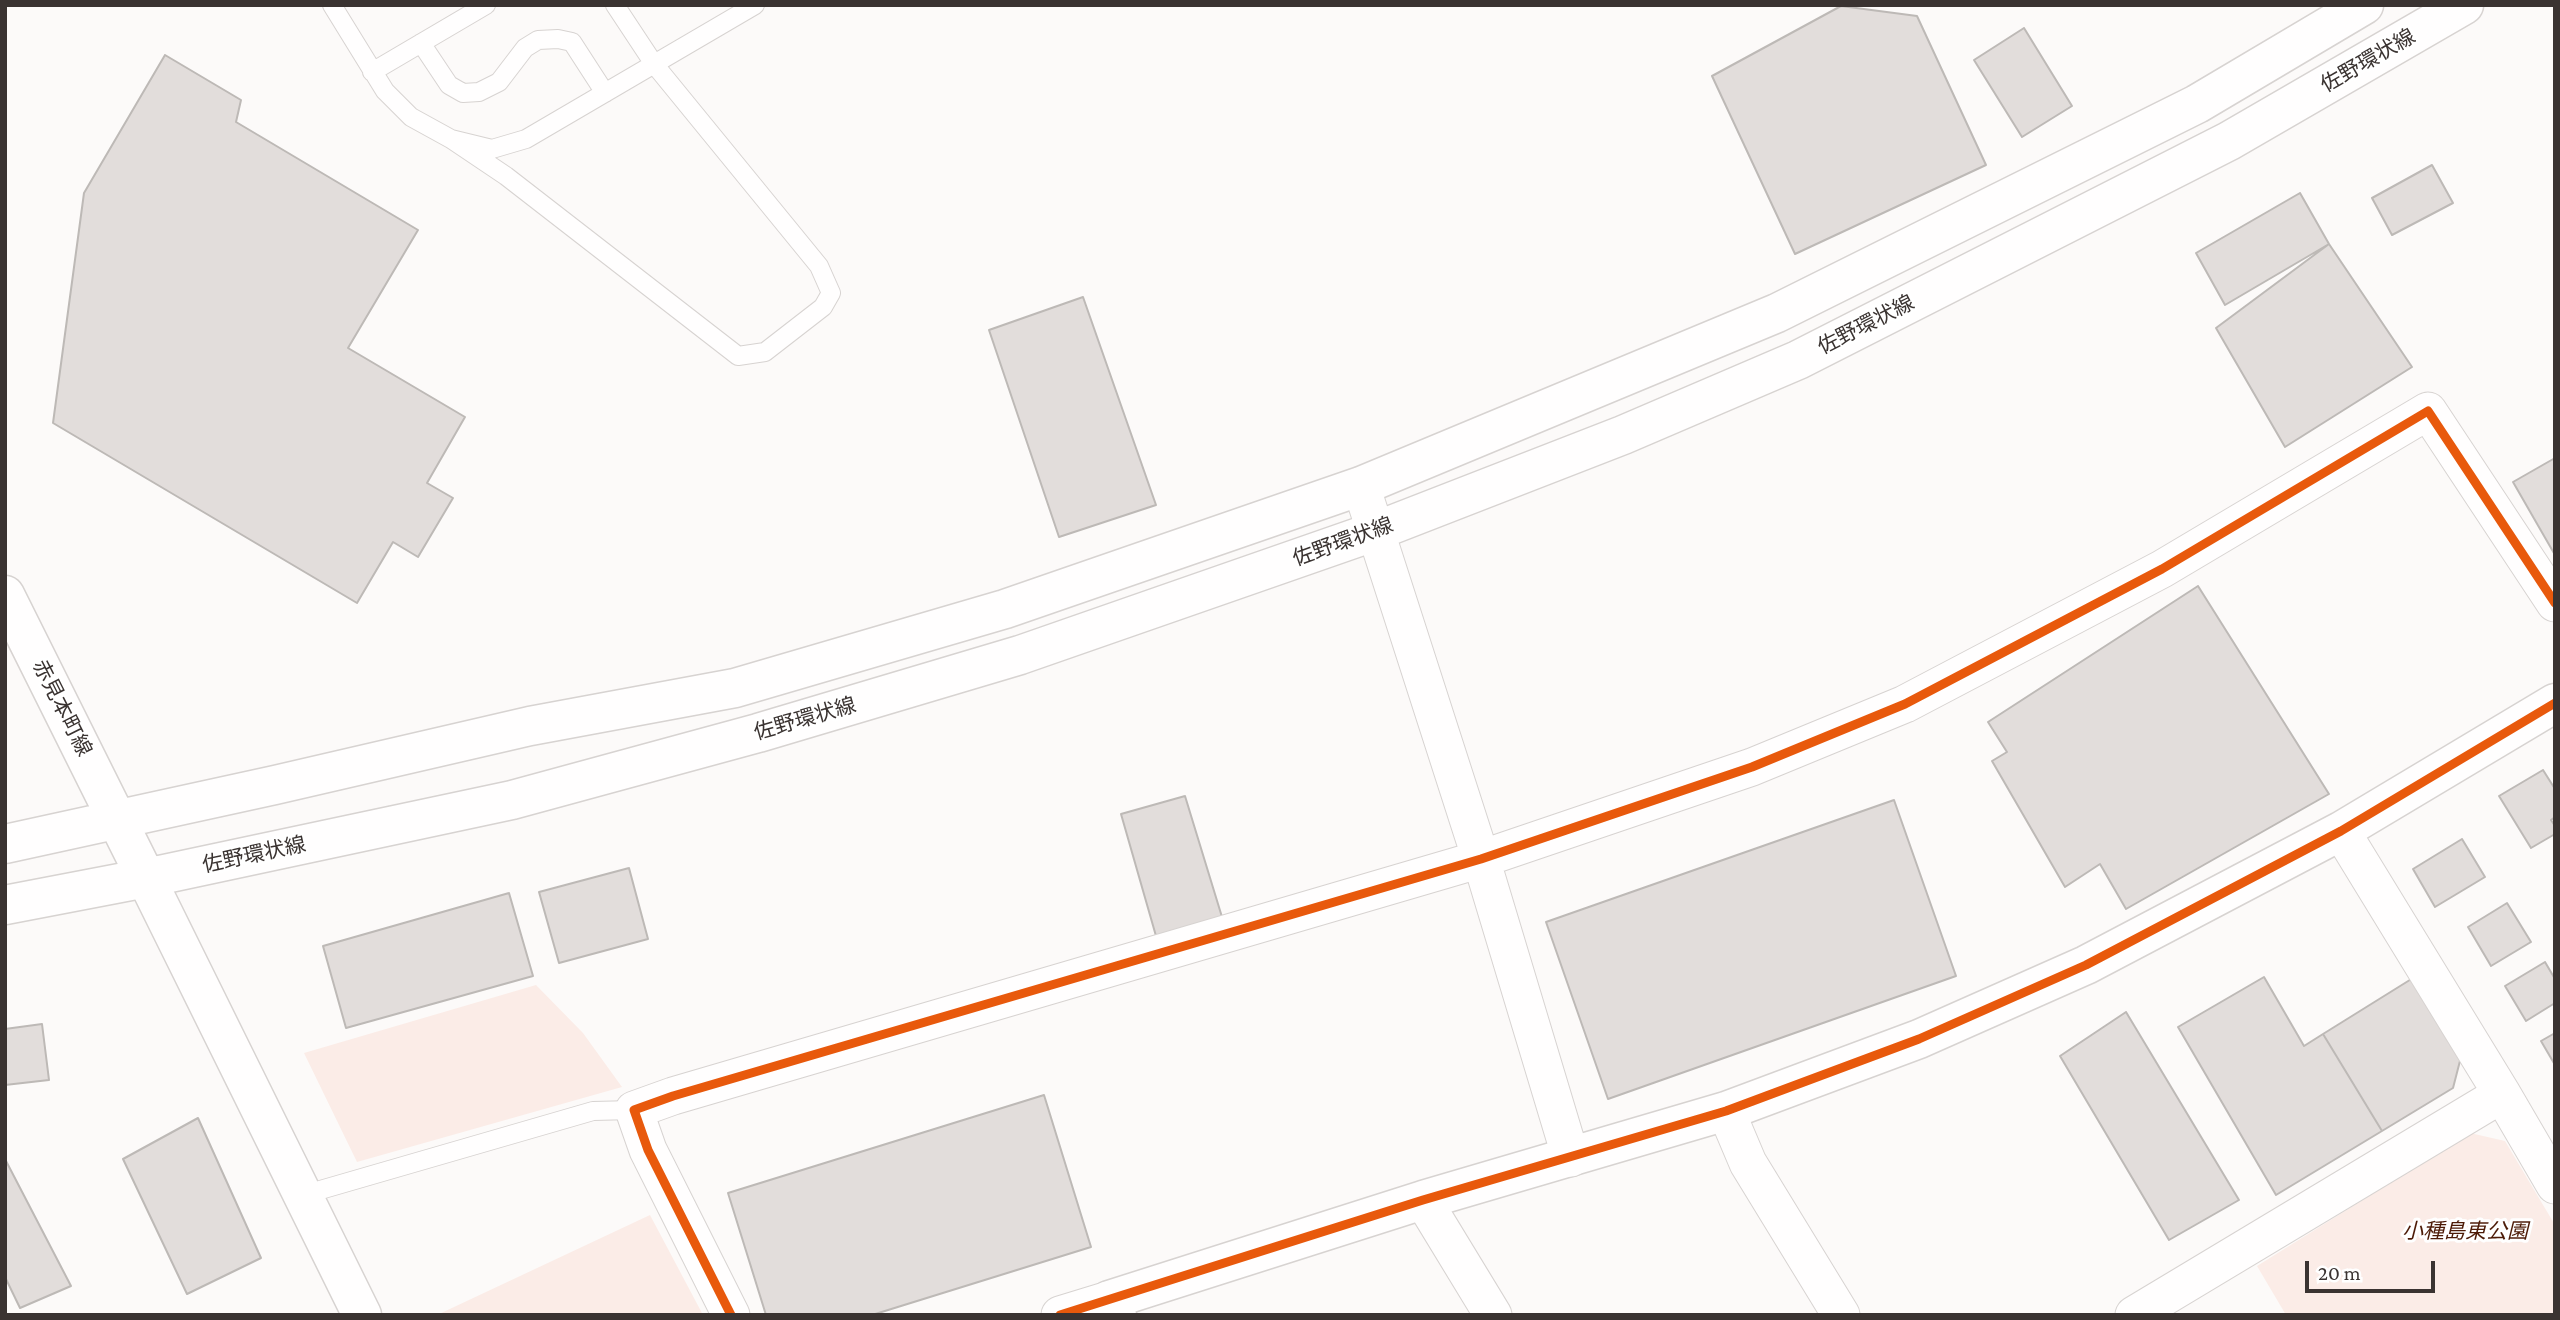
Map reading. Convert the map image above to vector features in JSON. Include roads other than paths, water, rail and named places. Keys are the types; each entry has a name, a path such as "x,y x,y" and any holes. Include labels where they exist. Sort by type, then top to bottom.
{"main road":[{"path":"5,844 530,726 735,688 1005,609 1361,486 1777,313 2197,104 2364,5"},
{"name":"佐野環状線","path":"146,878 512,800 758,733 1020,655 1376,531 1623,435 1798,359 2229,141 2464,5"},
{"name":"赤見本町線","path":"5,595 119,820 362,1315"},
{"path":"1113,1308 1423,1200 1726,1111 1919,1040 2086,965 2341,831 2555,703"},
{"path":"5,905 146,878"}],"street":[{"path":"731,1315 648,1150 634,1110 673,1096 1481,859 1752,767 1905,704 2162,569 2428,411 2555,603"},
{"path":"1361,486 1481,859 1571,1158"},
{"path":"2341,831 2555,1185"},
{"path":"2135,1315 2502,1094"},
{"path":"1726,1111 1748,1163 1841,1315"},
{"path":"1423,1200 1493,1315"},
{"path":"1060,1315 1113,1308"}],"lane":[{"path":"331,5 385,91 411,117 451,139 506,176 738,356 765,352 822,307 831,293 818,266 653,64 615,5"},
{"path":"372,72 486,5"},
{"path":"451,139 492,149 526,139 755,5"},
{"path":"421,43 449,85 463,93 479,92 499,82 525,48 538,40 558,39 572,42 605,93"},
{"path":"303,1195 593,1111 634,1110"}],"park label":[{"name":"小種島東公園","path":"2465,1232"}]}
